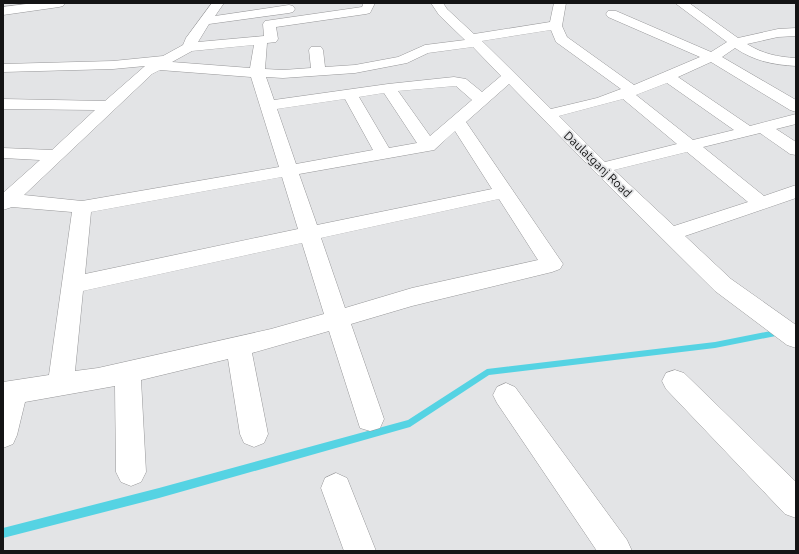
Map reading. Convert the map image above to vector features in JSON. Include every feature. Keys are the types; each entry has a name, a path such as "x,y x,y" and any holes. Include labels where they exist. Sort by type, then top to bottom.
{"street":[{"path":"3,11 59,3"},
{"path":"189,47 218,3"},
{"path":"206,21 253,8 319,17 350,3"},
{"path":"5,202 110,106 161,62 189,47 271,39 269,24 366,10 370,4 368,3"},
{"name":"Daulatganj Road","path":"437,3 443,12 510,76 601,168 723,285 796,338"},
{"path":"560,3 556,26 561,39 629,92 690,145 762,204"},
{"path":"685,5 703,3"},
{"path":"685,5 735,43 753,54 778,62 796,62"},
{"path":"612,14 712,57 796,107"},
{"path":"3,68 161,62 224,71 283,74 318,72 356,69 402,60 425,49 548,26 556,26"},
{"path":"548,114 602,101 629,92 668,77 712,57 735,43 778,33 796,32"},
{"path":"261,40 257,72 370,419"},
{"path":"316,50 318,72"},
{"path":"5,202 82,208 428,146 510,76"},
{"path":"668,77 755,129 796,150"},
{"path":"268,106 388,88 454,81 461,82 481,100"},
{"path":"388,88 428,146"},
{"path":"350,94 384,154"},
{"path":"3,104 110,106"},
{"path":"601,168 796,119"},
{"path":"3,435 9,393 128,372 238,347 271,339 412,297 552,264 457,121"},
{"path":"3,153 56,155"},
{"path":"670,234 762,204 796,191"},
{"path":"73,285 504,192"},
{"path":"62,384 82,208"},
{"path":"238,347 254,434"},
{"path":"128,372 131,472"},
{"path":"676,381 796,503"},
{"path":"506,394 616,551"},
{"path":"336,488 360,551"}],"waterway":[{"path":"3,533 159,493 410,423 487,372 715,345 796,329"}]}
